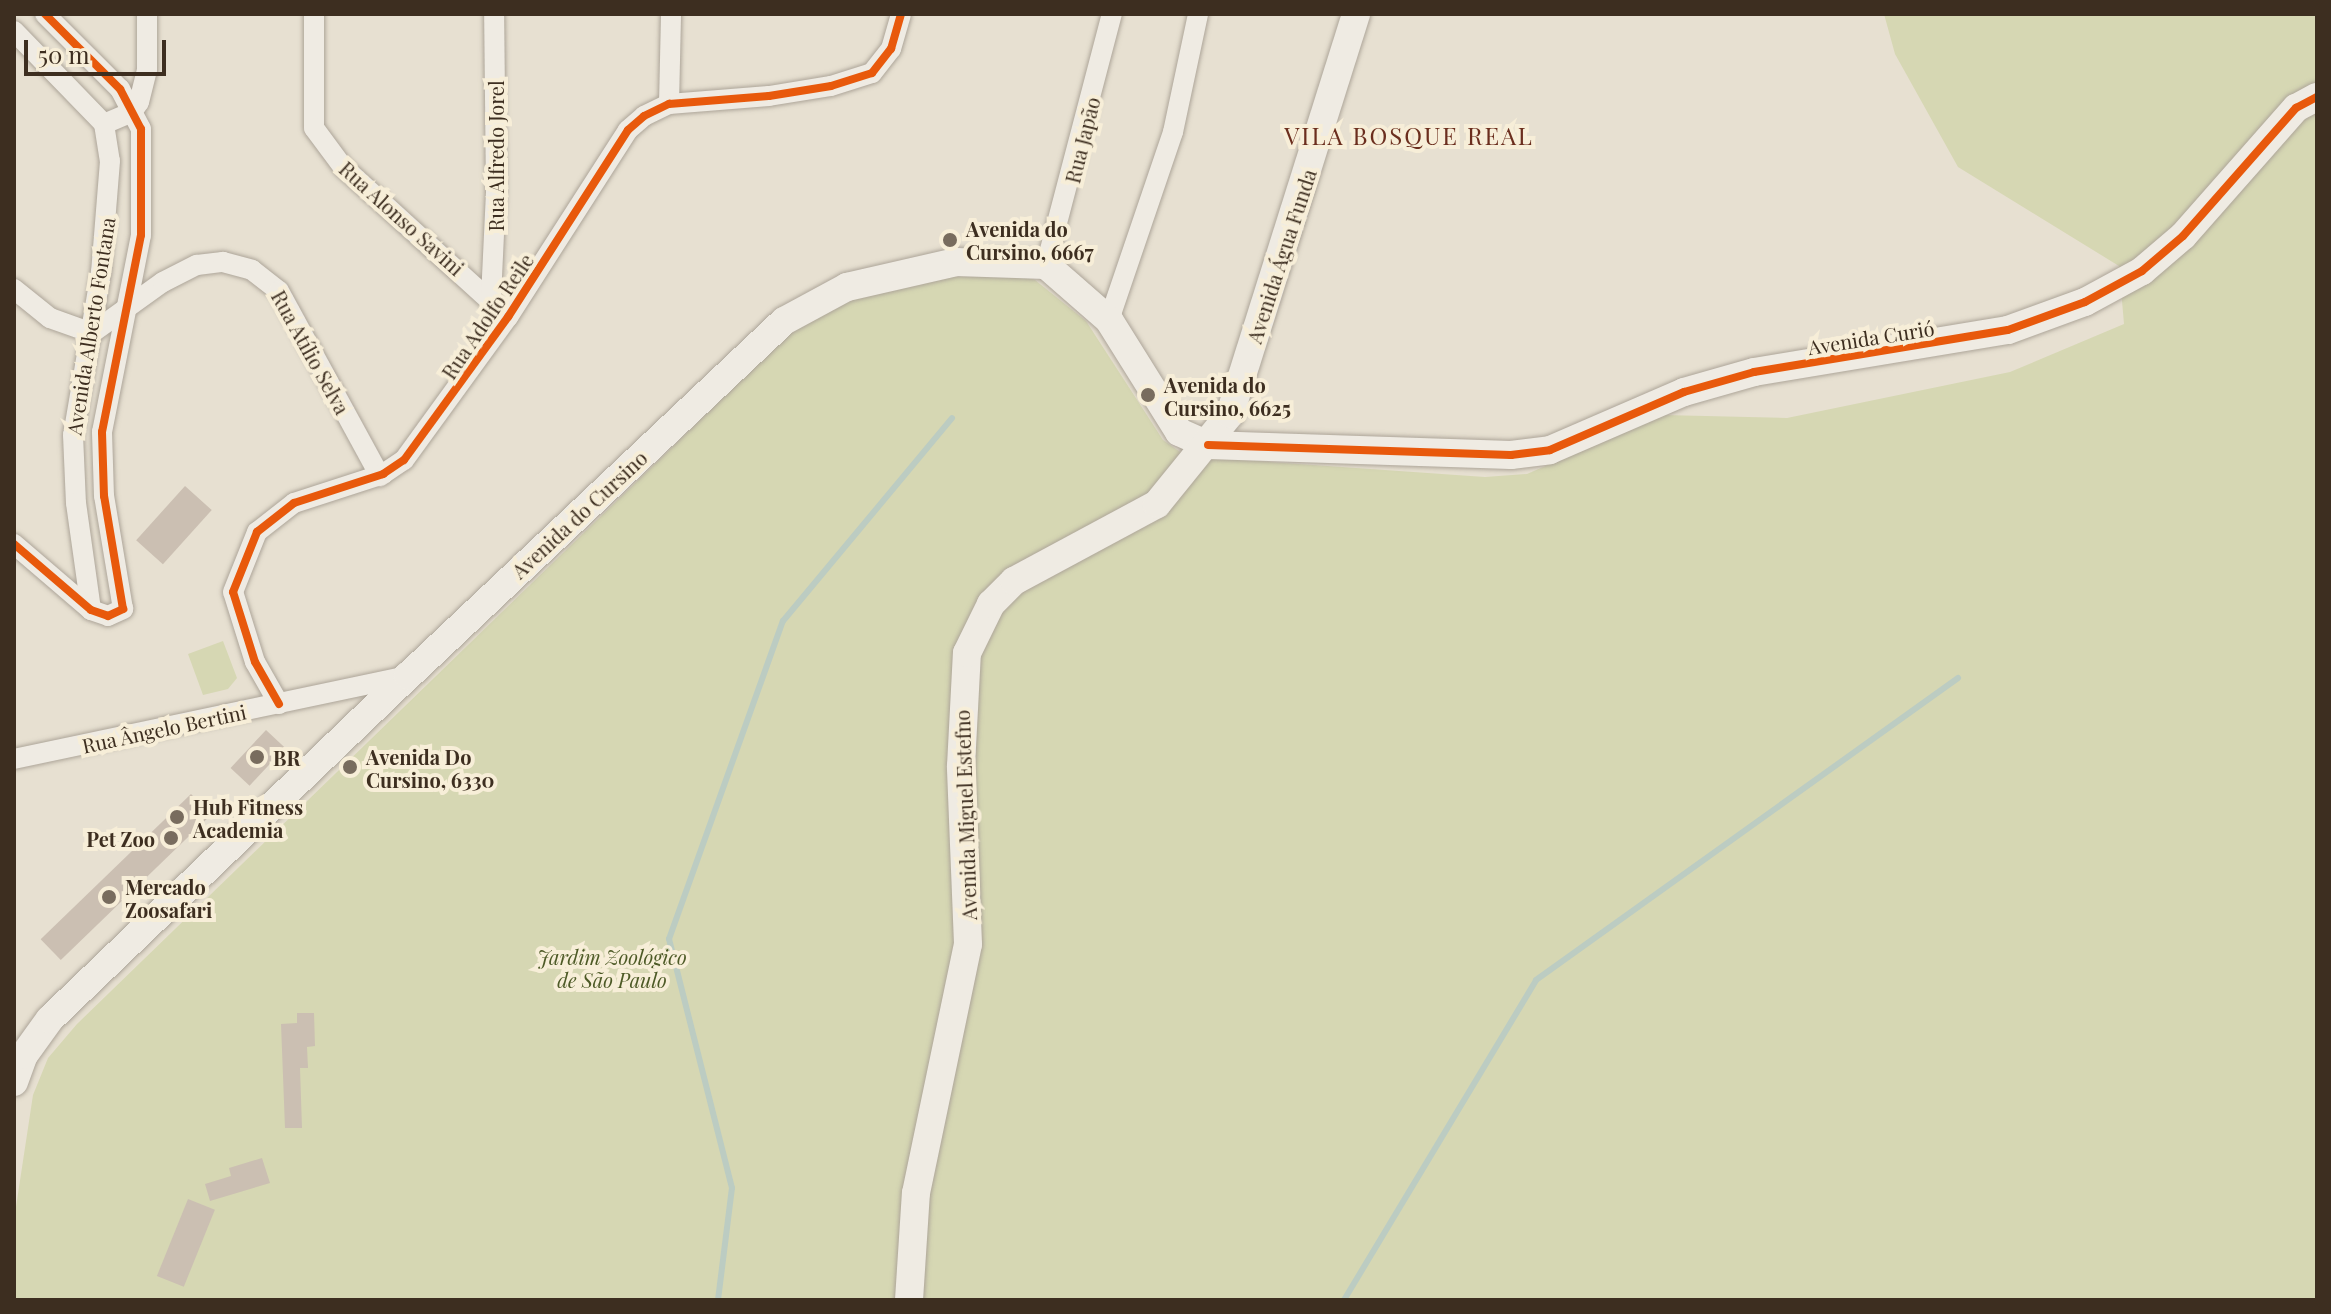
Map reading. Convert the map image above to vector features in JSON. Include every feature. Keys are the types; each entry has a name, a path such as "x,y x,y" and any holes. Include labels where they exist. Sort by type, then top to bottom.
{"main road":[{"name":"Avenida Água Funda","path":"1208,445 1233,409 1356,14"},
{"name":"Avenida Curió","path":"1208,445 1456,456 1524,454 1550,450 1684,392 1754,372 2008,330 2085,302 2142,271 2183,236 2285,120 2317,97"},
{"name":"Avenida Curió","path":"2285,120 2317,108"},
{"name":"Avenida do Cursino","path":"14,1082 24,1055 50,1019 784,321 810,305 891,274 956,262 1046,265"},
{"path":"1046,265 1109,320 1168,419 1179,432 1208,445"},
{"name":"Avenida Miguel Estefno","path":"909,1300 916,1193 968,944 961,766 967,653 991,604 1014,581 1157,504 1208,445"}],"street":[{"name":"Avenida Alberto Fontana","path":"45,14 120,89 141,129 141,235 128,308 110,374 102,432 106,514 123,609 113,616 91,610 72,460 110,194 104,124"},
{"path":"14,31 104,124 132,112 147,70 147,14"},
{"name":"Rua Alonso Savini","path":"314,14 314,128 343,167 491,298 508,317"},
{"name":"Rua Alfredo Jorel","path":"491,298 496,192 494,14"},
{"path":"669,104 671,14"},
{"name":"Rua Adolfo Reile","path":"279,704 236,614 237,570 257,532 294,503 380,476 415,448 508,317 628,130 669,104 831,86 872,73 891,49 901,14"},
{"name":"Rua Japão","path":"1046,265 1112,14"},
{"path":"1109,320 1173,132 1198,14"},
{"name":"Rua Atílio Selva","path":"92,333 197,265 236,264 264,276 292,313 380,476"},
{"path":"14,289 50,318 92,333"},
{"path":"14,544 91,610"},
{"name":"Rua Ângelo Bertini","path":"14,759 408,676"}],"green space":[{"name":"Jardim Zoológico de São Paulo","path":"1884,14 2317,14 2317,1300 14,1300 14,1220 33,1095 48,1058 77,1024 792,331 834,307 876,290 948,277 1015,275 1035,280 1086,321 1163,440 1186,456 1485,477 1527,474 1663,415 1787,418 2010,372 2124,324 2119,266 1958,167 1895,54"},
{"path":"223,641 237,678 228,689 203,695 188,654"}],"building":[{"path":"185,486 212,510 163,564 136,540"},
{"name":"BR","path":"266,730 285,748 250,786 231,768"},
{"path":"191,794 211,815 61,960 41,939"},
{"path":"297,1013 314,1013 315,1046 307,1047 308,1068 300,1068 302,1128 285,1128 281,1024 297,1023"},
{"path":"262,1158 270,1183 210,1201 205,1184 231,1176 229,1168"},
{"path":"188,1199 215,1210 184,1287 157,1276"}],"waterway":[{"path":"718,1300 732,1188 669,939 783,621 952,418"},
{"path":"1344,1300 1536,980 1958,678"}],"cycle path":[{"path":"14,544 91,610 108,616 123,609 104,496 102,432 141,235 141,129 120,89 45,14"},
{"path":"279,704 255,662 233,592 257,532 294,503 383,474 404,460 508,317 628,130 644,116 669,104 769,96 831,86 872,73 891,49 901,14"},
{"path":"1208,445 1511,455 1550,450 1684,392 1754,372 2008,330 2085,302 2142,271 2183,236 2296,108 2317,97"}],"place":[{"name":"Avenida do Cursino, 6667","path":"950,240"},
{"name":"Avenida do Cursino, 6625","path":"1148,395"},
{"name":"BR","path":"257,757"},
{"name":"Avenida Do Cursino, 6330","path":"350,767"},
{"name":"Hub Fitness Academia","path":"177,817"},
{"name":"Pet Zoo","path":"171,838"},
{"name":"Mercado Zoosafari","path":"109,897"}],"district":[{"name":"VILA BOSQUE REAL","path":"1409,136"}]}
